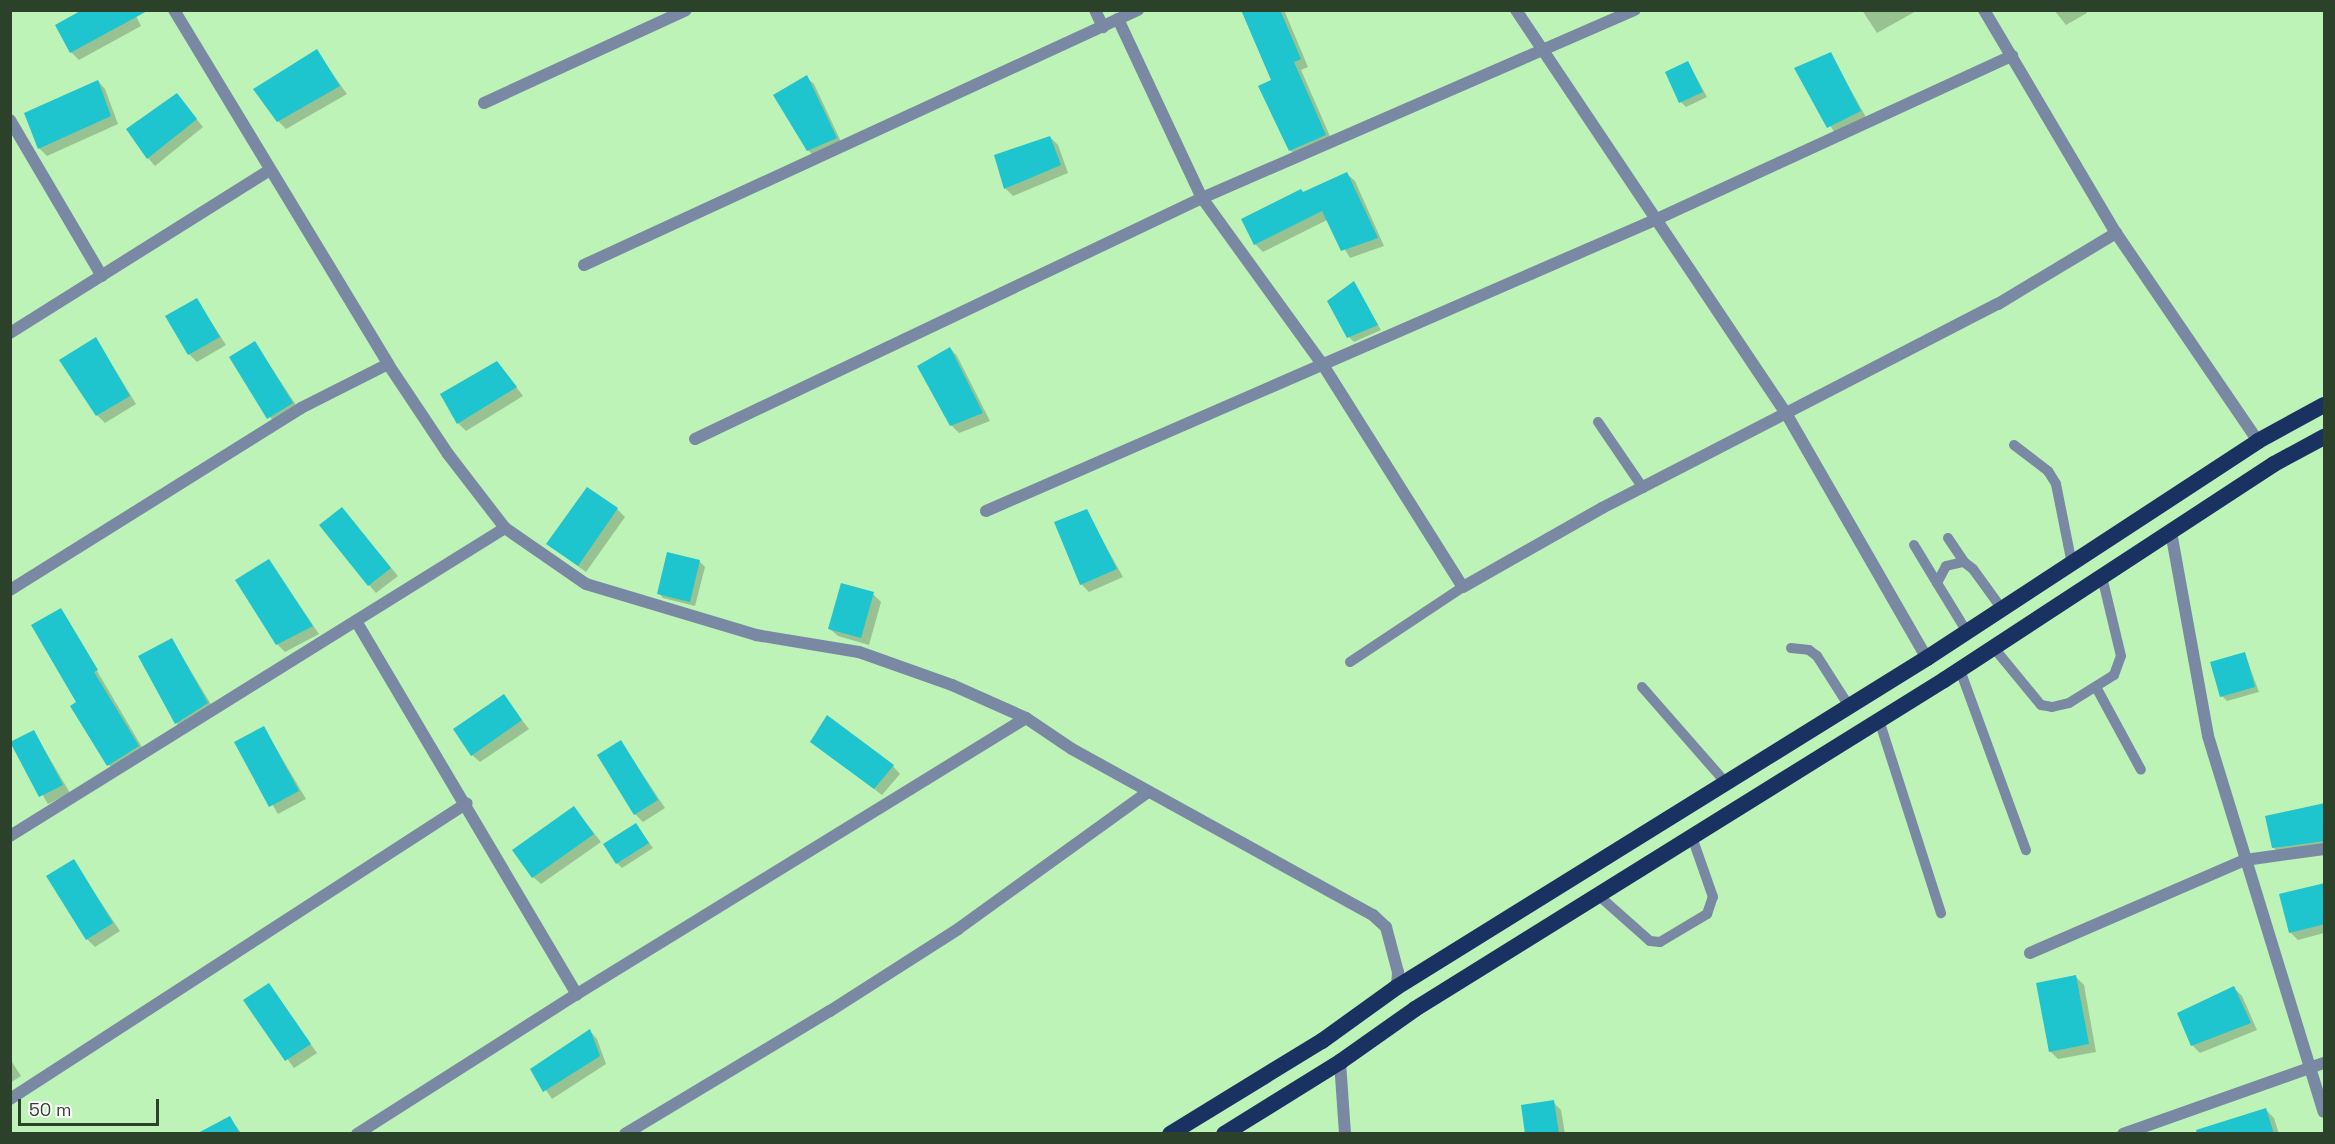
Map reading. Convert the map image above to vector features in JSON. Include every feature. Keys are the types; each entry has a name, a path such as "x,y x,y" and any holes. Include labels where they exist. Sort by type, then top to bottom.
{"highway":[{"path":"1170,1134 1322,1041 1397,987 1927,658 2258,441 2325,405"},
{"path":"1224,1134 1340,1062 1415,1009 1960,670 2274,464 2325,436"}],"street":[{"path":"174,10 268,171 288,196 388,364 448,454 505,528 586,584 756,635 859,652 952,685 1026,718 1148,792 1373,915 1386,927 1398,972 1397,987"},
{"path":"484,103 686,10"},
{"path":"1095,10 1103,27"},
{"path":"584,265 1138,10"},
{"path":"1516,10 1542,53 1657,219 1787,415 1927,658"},
{"path":"695,439 1202,198 1542,53 1635,10"},
{"path":"1984,10 2116,233 2258,441"},
{"path":"1118,19 1202,198 1323,365 1463,587 1643,488 1998,304 2116,233"},
{"path":"986,511 1657,219 2012,56"},
{"path":"10,120 102,276"},
{"path":"10,333 268,171"},
{"path":"10,590 301,408 388,364"},
{"path":"10,836 505,528"},
{"path":"2171,532 2208,736 2245,860 2318,1065 2325,1112"},
{"path":"356,621 467,803 577,994"},
{"path":"357,1134 577,994 1026,718"},
{"path":"625,1134 830,1011 958,929 1148,792"},
{"path":"10,1099 467,803"},
{"path":"2030,953 2245,860 2325,849"},
{"path":"1340,1062 1345,1134"},
{"path":"2123,1134 2318,1065"}],"lane":[{"path":"1598,422 1643,488"},
{"path":"2014,445 2048,471 2056,484 2072,564"},
{"path":"1948,538 2002,609"},
{"path":"1914,544 1967,632"},
{"path":"1938,587 1946,566 1969,565"},
{"path":"1994,648 2041,705 2052,707 2069,703 2096,687 2121,667 2102,577"},
{"path":"1350,662 1463,587"},
{"path":"1791,648 1809,650 1818,656 1849,706"},
{"path":"1960,670 2026,850"},
{"path":"1642,687 1726,783"},
{"path":"2096,687 2141,771"},
{"path":"1879,720 1941,913"},
{"path":"1598,895 1650,941 1660,942 1707,914 1713,897 1692,837"}],"building":[{"path":"82,10 149,10 70,53 55,25"},
{"path":"1241,10 1280,10 1301,59 1294,62 1326,135 1289,151 1258,86 1271,80"},
{"path":"317,49 340,86 277,122 253,89"},
{"path":"1831,52 1861,111 1827,128 1794,68"},
{"path":"1688,61 1703,92 1679,103 1665,72"},
{"path":"807,75 837,138 807,151 773,95"},
{"path":"98,80 111,116 38,149 24,113"},
{"path":"177,93 197,119 147,159 126,129"},
{"path":"1050,136 1061,165 1004,189 994,155"},
{"path":"1347,172 1378,238 1341,251 1322,211 1254,245 1241,219 1301,189 1303,192"},
{"path":"1354,281 1378,325 1347,338 1327,301"},
{"path":"197,298 220,337 188,355 165,316"},
{"path":"96,337 130,396 96,416 59,360"},
{"path":"255,341 293,403 267,419 229,357"},
{"path":"950,347 983,413 950,426 917,366"},
{"path":"497,361 517,387 457,424 440,394"},
{"path":"587,487 618,508 578,566 546,544"},
{"path":"342,507 391,568 368,586 319,525"},
{"path":"1087,509 1117,569 1080,585 1054,522"},
{"path":"667,552 700,560 690,602 657,594"},
{"path":"269,559 313,626 276,645 235,580"},
{"path":"841,583 874,592 861,638 828,629"},
{"path":"61,608 98,670 94,672 139,746 107,766 70,706 76,702 31,625"},
{"path":"172,638 208,703 175,724 138,656"},
{"path":"2245,652 2255,687 2220,697 2210,662"},
{"path":"504,694 522,720 471,756 453,729"},
{"path":"827,715 894,765 874,789 810,742"},
{"path":"264,726 299,791 269,807 234,742"},
{"path":"34,730 63,785 39,797 10,742"},
{"path":"621,740 658,800 634,815 597,755"},
{"path":"2325,803 2325,841 2272,848 2265,816"},
{"path":"574,806 594,834 532,878 512,850"},
{"path":"636,823 649,843 616,864 603,844"},
{"path":"74,859 113,923 86,940 46,876"},
{"path":"2325,883 2325,924 2289,933 2279,894"},
{"path":"2076,975 2089,1044 2049,1052 2036,983"},
{"path":"269,983 311,1044 285,1061 243,1000"},
{"path":"2234,986 2251,1023 2191,1046 2177,1013"},
{"path":"590,1029 600,1056 543,1092 530,1069"},
{"path":"1554,1100 1559,1134 1525,1134 1521,1105"},
{"path":"2266,1108 2274,1134 2197,1134 2196,1130"},
{"path":"230,1116 240,1134 196,1134"}]}
